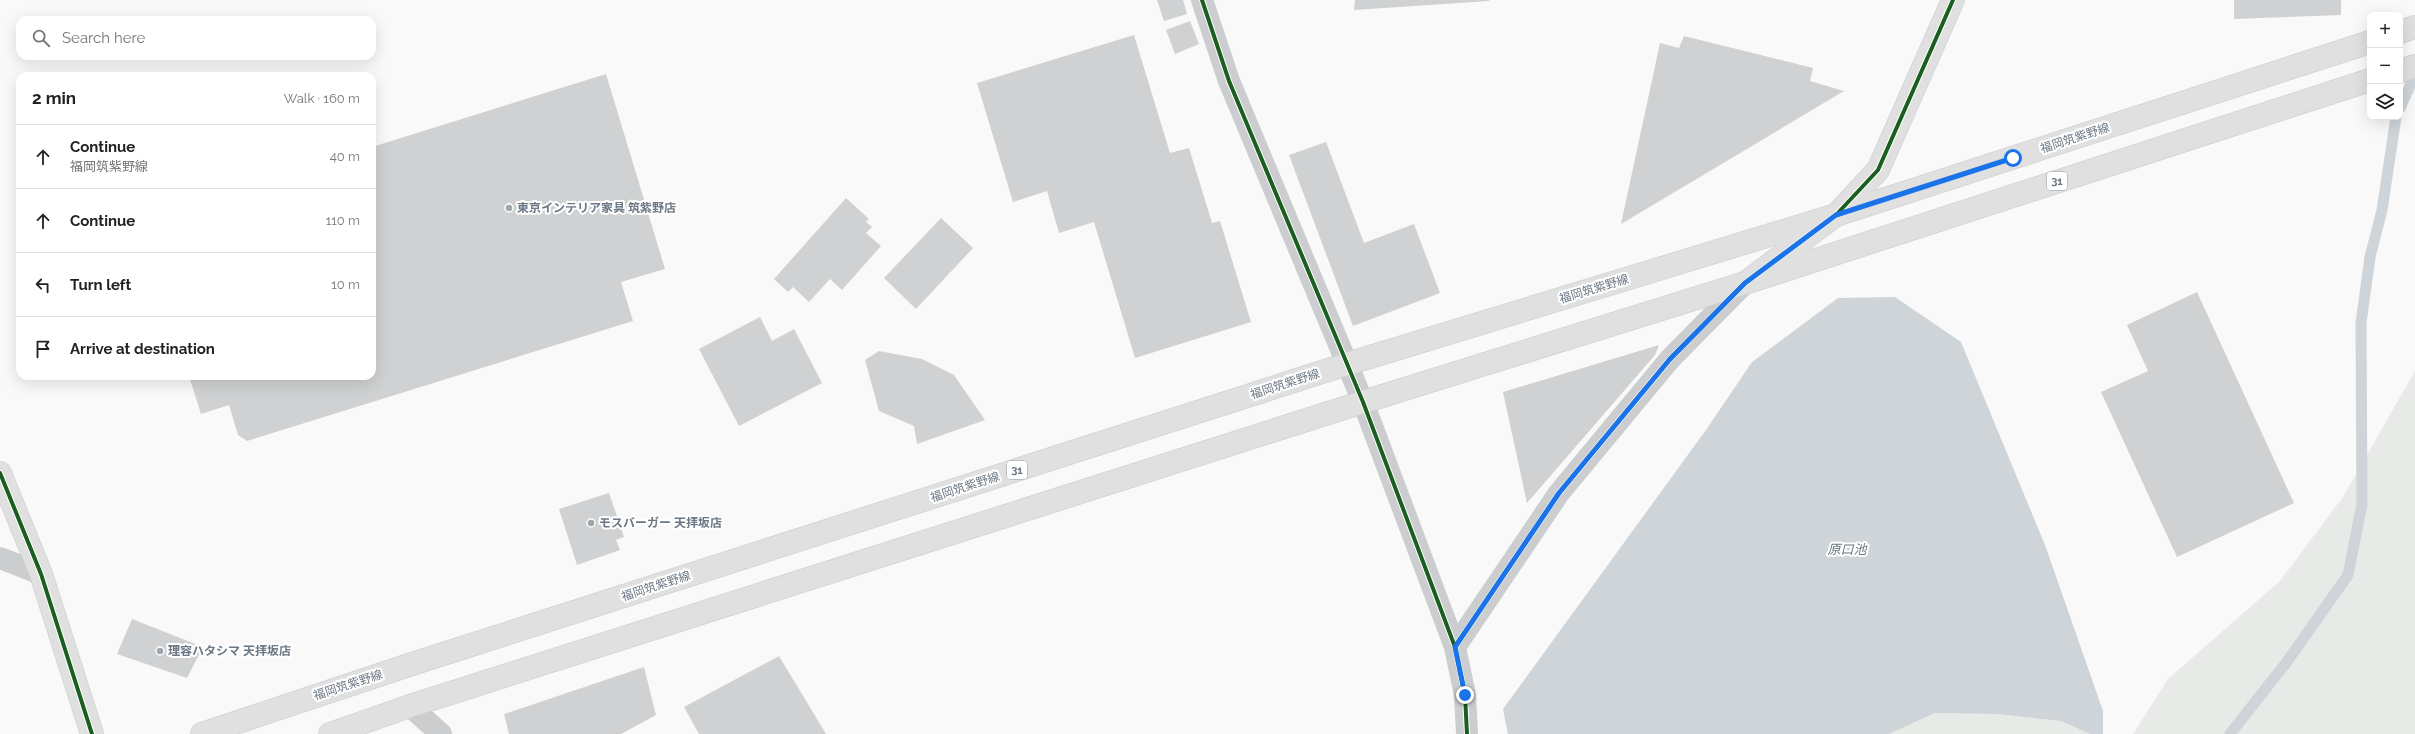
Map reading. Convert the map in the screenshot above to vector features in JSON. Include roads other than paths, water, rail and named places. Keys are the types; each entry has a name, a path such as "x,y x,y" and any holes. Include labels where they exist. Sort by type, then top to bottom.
{"main road":[{"path":"1745,283 1836,215 1878,170 1953,0"},
{"path":"2403,31 2415,27"},
{"name":"福岡筑紫野線","path":"202,734 412,664 1347,364 1836,215 2367,43"},
{"path":"2403,70 2415,66"},
{"name":"31","path":"330,734 410,706 1363,402 1745,283 2367,81"},
{"path":"0,473 41,574 92,734"}],"street":[{"path":"1202,0 1229,82 1363,402 1455,647 1465,695 1467,734"},
{"path":"1455,647 1564,487 1670,359 1745,283"},
{"path":"0,558 41,574"},
{"path":"410,706 441,734"}],"water":[{"name":"原口池","path":"1895,297 1961,342 2045,545 2103,711 2103,734 2090,734 2061,721 1996,714 1935,713 1889,734 1508,734 1503,709 1706,430 1752,362 1838,298"}],"waterway":[{"path":"2403,101 2415,75"},
{"path":"2230,734 2286,663 2348,575 2362,504 2361,323 2370,257 2382,210 2396,120"}],"place":[{"name":"東京インテリア家具 筑紫野店","path":"509,208"},
{"name":"モスバーガー 天拝坂店","path":"591,523"},
{"name":"理容ハタシマ 天拝坂店","path":"160,651"}]}
